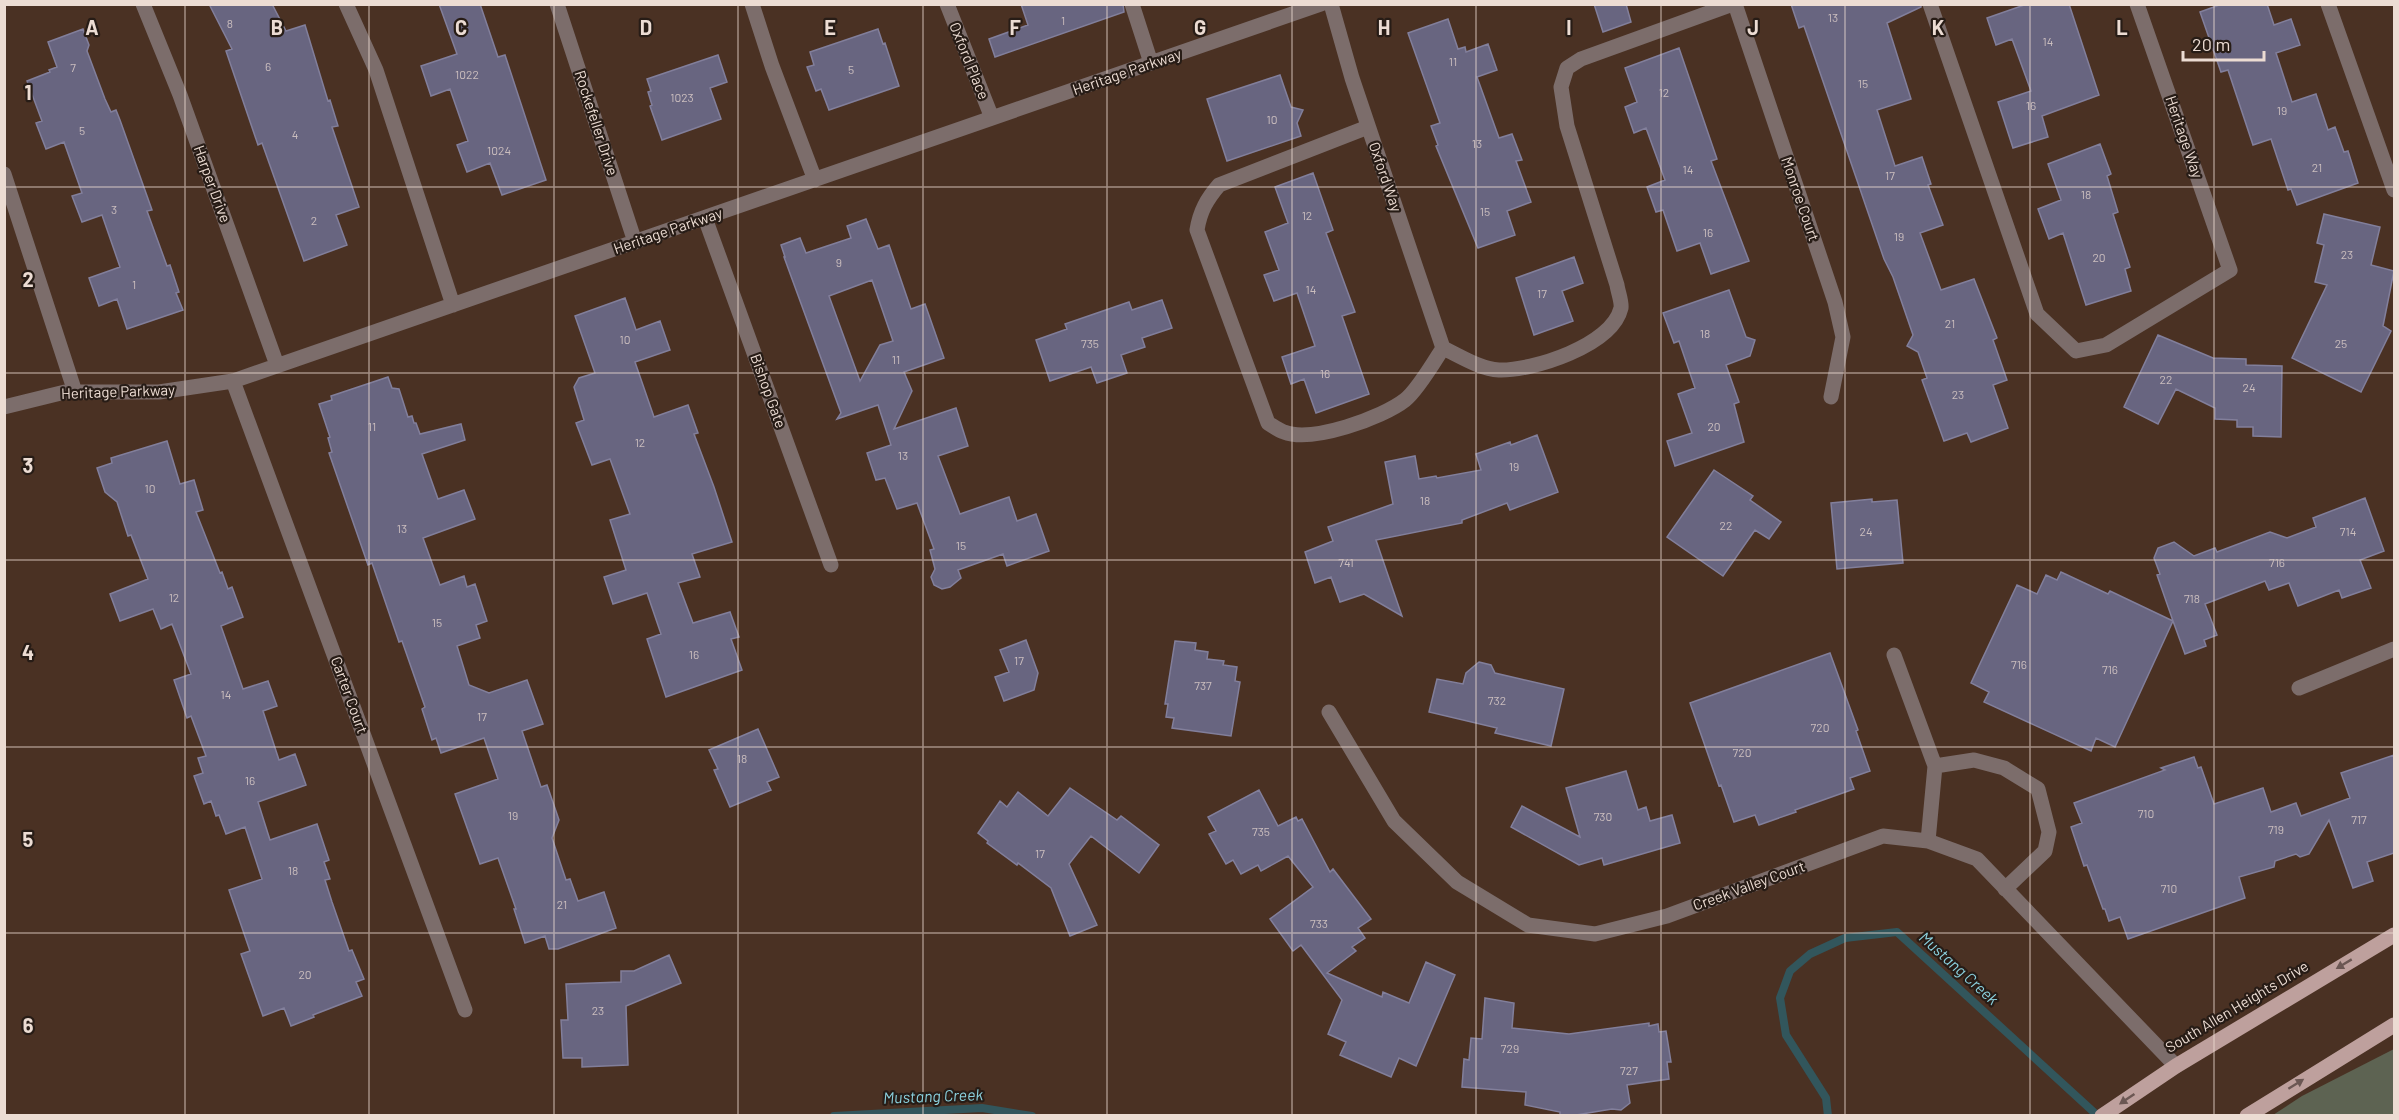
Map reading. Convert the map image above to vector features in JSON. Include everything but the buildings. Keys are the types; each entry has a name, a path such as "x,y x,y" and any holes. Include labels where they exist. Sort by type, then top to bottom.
{"main road":[{"name":"South Allen Heights Drive","path":"2102,1116 2176,1065 2394,935"},
{"path":"2247,1116 2394,1025"}],"street":[{"name":"Harper Drive","path":"143,4 180,95 277,365"},
{"path":"346,4 376,70 453,305"},
{"name":"Rockefeller Drive","path":"557,4 635,242"},
{"path":"752,4 772,66 815,180"},
{"name":"Oxford Place","path":"947,4 992,118"},
{"path":"1132,4 1151,63"},
{"name":"Heritage Parkway","path":"4,407 65,392 159,392 233,381 1321,4"},
{"name":"Oxford Way","path":"1331,4 1368,128 1443,348"},
{"path":"1368,128 1219,185 1208,198 1200,214 1197,230 1268,423 1284,433 1311,435 1343,429 1407,400 1443,348 1490,369 1531,368 1583,347 1610,327 1621,308 1617,285 1567,126 1561,87 1567,68 1581,59 1734,4"},
{"name":"Monroe Court","path":"1734,4 1835,302 1843,337 1831,397"},
{"name":"Heritage Way","path":"1930,4 2037,314 2076,351 2106,345 2230,270 2137,4"},
{"path":"2328,4 2394,190"},
{"path":"4,174 75,392"},
{"name":"Bishop Gate","path":"705,218 831,565"},
{"name":"Carter Court","path":"233,381 465,1010"},
{"path":"2299,688 2394,649"},
{"path":"1894,655 1935,766 1928,841"},
{"name":"Creek Valley Court","path":"1329,712 1394,821 1456,882 1528,925 1595,934 1667,916 1883,836 1928,841 1977,860 2176,1065"},
{"path":"1935,766 1974,760 2004,768 2038,789 2049,832 2045,850 2005,889"}],"green space":[{"path":"2394,1049 2394,1115 2273,1115 2302,1096"}],"waterway":[{"name":"Mustang Creek","path":"1828,1116 1826,1098 1786,1035 1780,998 1790,971 1810,954 1845,938 1897,932 2098,1116"},
{"name":"Mustang Creek","path":"834,1116 982,1108 1032,1116"}]}
